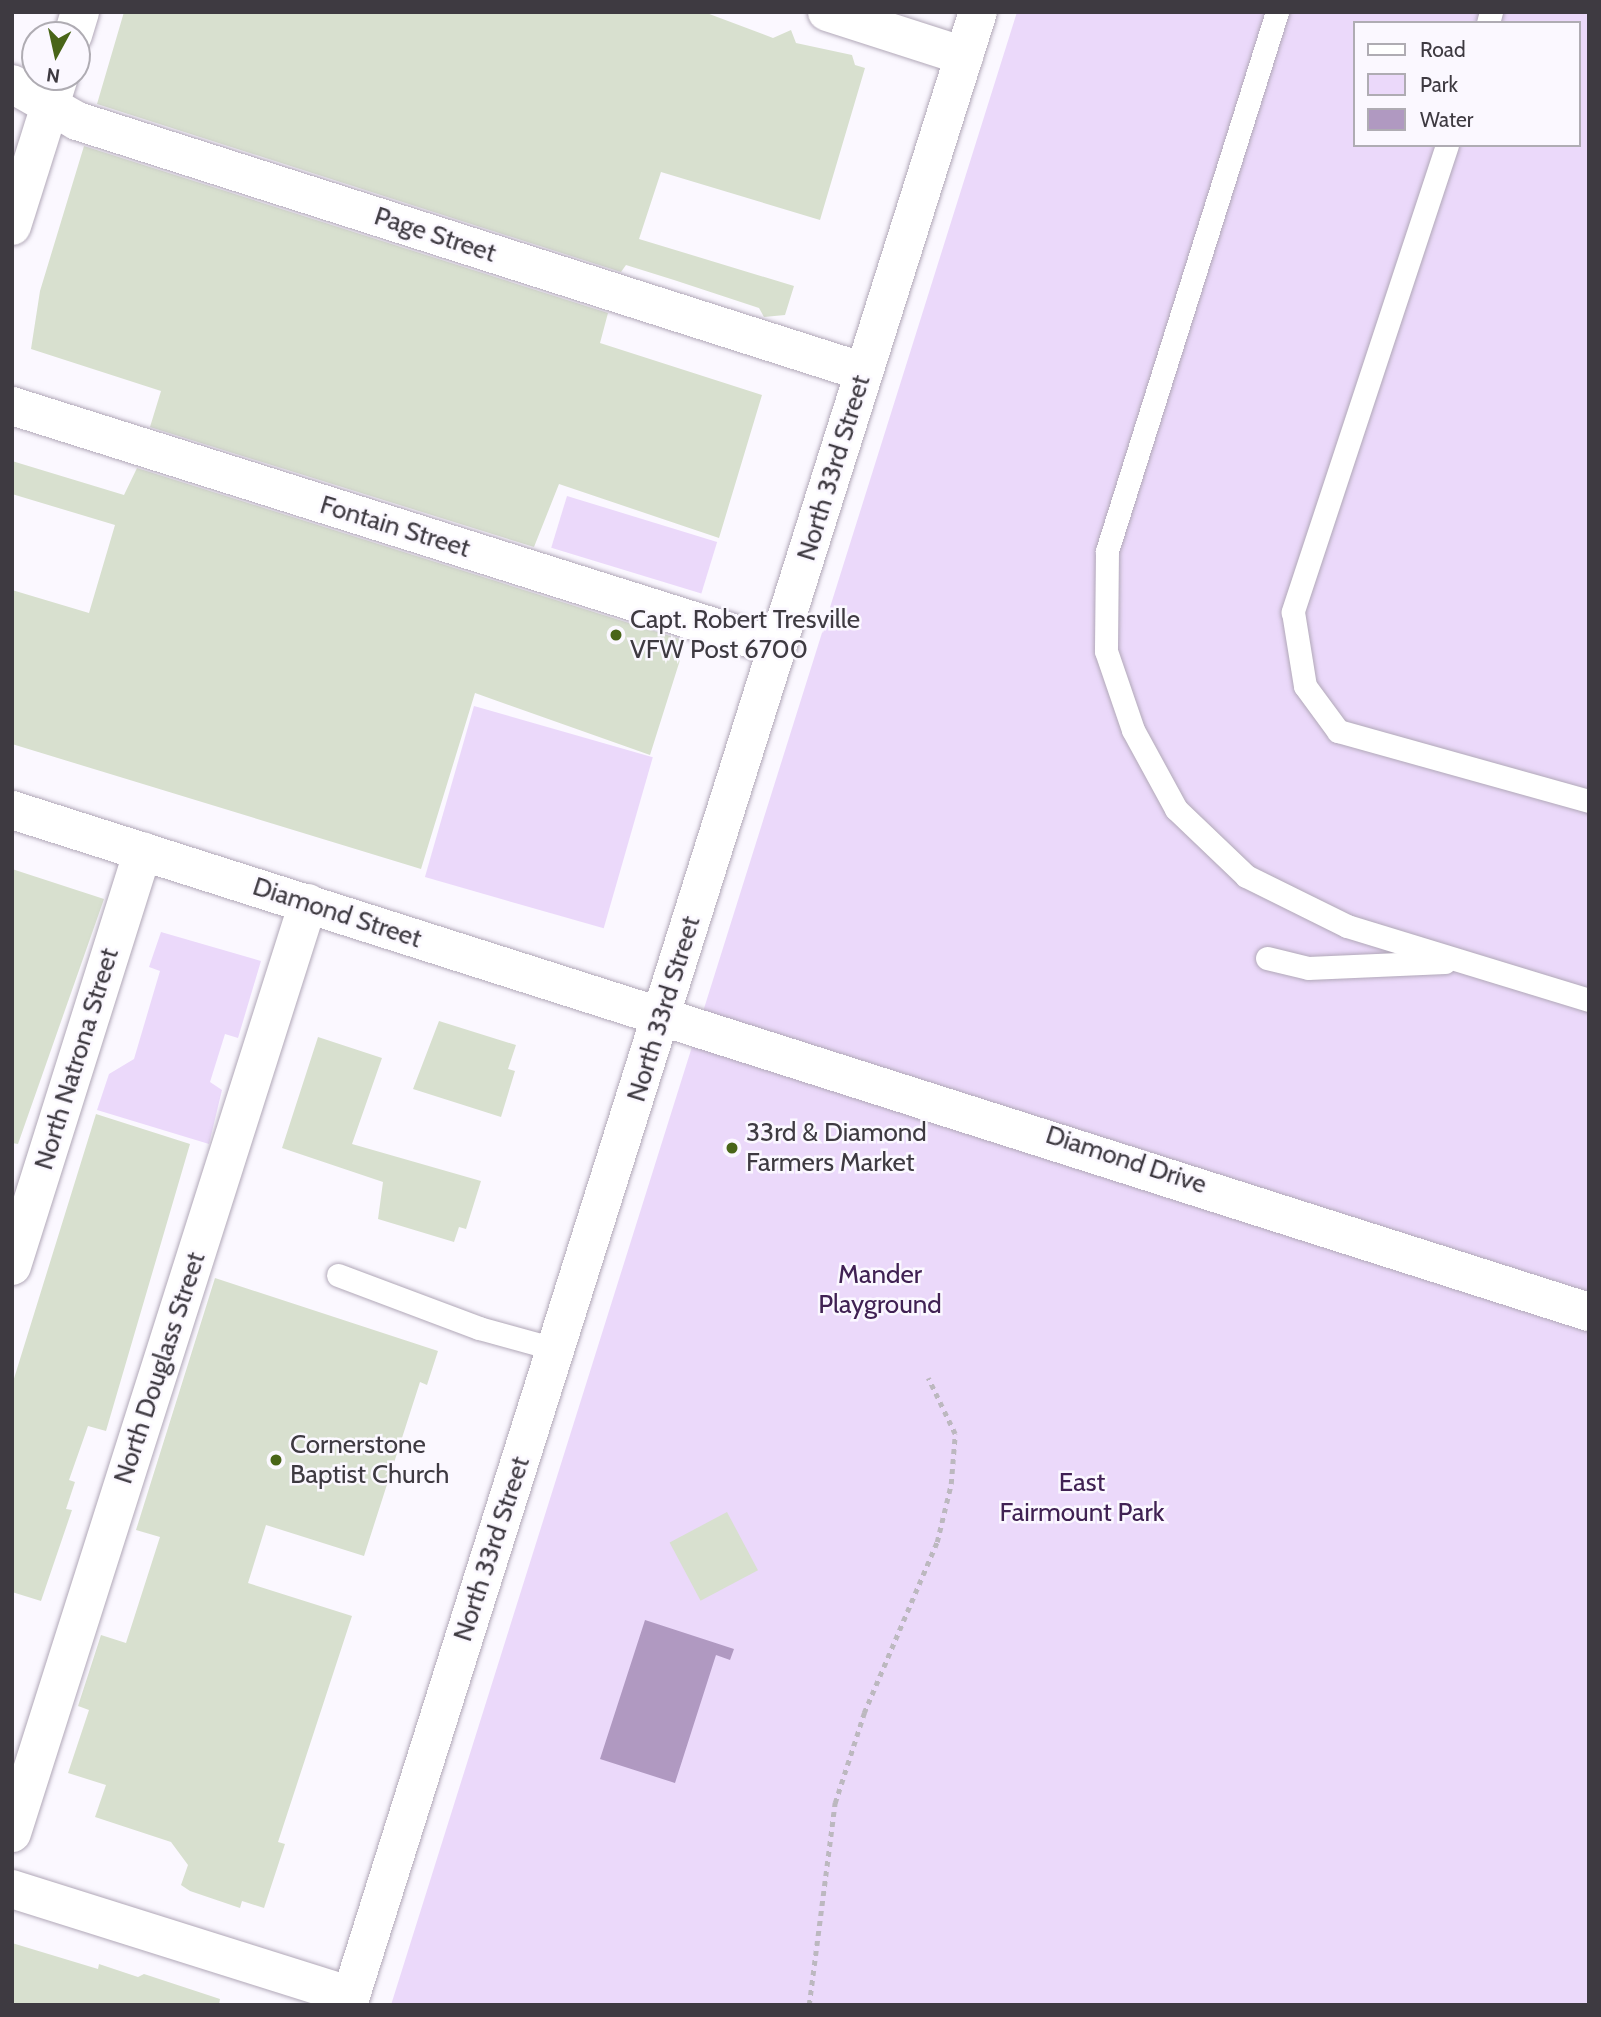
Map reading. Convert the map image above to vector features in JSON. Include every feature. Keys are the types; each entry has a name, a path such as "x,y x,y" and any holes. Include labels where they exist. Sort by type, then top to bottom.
{"street":[{"path":"827,12 964,56"},
{"name":"North 33rd Street","path":"350,2001 978,12"},
{"path":"12,226 55,91"},
{"name":"Page Street","path":"55,91 76,121 864,372"},
{"name":"Fontain Street","path":"12,407 777,647"},
{"name":"Diamond Street","path":"12,810 662,1015"},
{"name":"North Natrona Street","path":"12,1266 143,851"},
{"name":"North Douglass Street","path":"12,1833 308,903"},
{"name":"Diamond Drive","path":"662,1015 1589,1312"},
{"path":"12,1889 350,2001"}],"lane":[{"path":"1277,12 1107,551 1106,651 1133,730 1176,809 1246,876 1347,926 1589,1000"},
{"path":"1446,147 1293,612 1305,687 1338,731 1589,802"},
{"path":"1267,958 1308,968 1462,961"},
{"path":"338,1275 479,1328 555,1349"}],"path":[{"path":"808,2005 835,1804 864,1713 937,1542 951,1485 955,1434 928,1378"}],"green space":[{"name":"East Fairmount Park","path":"1017,12 1589,12 1589,2005 391,2005"},
{"path":"567,496 717,542 701,594 551,548"},
{"path":"474,706 653,757 604,928 425,877"},
{"path":"161,932 261,961 238,1038 225,1034 210,1082 222,1090 209,1144 97,1110 109,1074 134,1059 160,971 149,967"}],"water":[{"path":"645,1620 734,1649 730,1660 716,1655 675,1783 600,1759"}],"building":[{"path":"124,12 704,12 773,38 791,30 796,43 852,55 855,65 865,68 820,220 661,172 639,239 794,286 785,315 764,317 759,308 674,280 626,265 621,272 97,104"},
{"path":"84,146 608,313 600,343 762,395 719,538 559,484 534,547 150,427 161,391 31,349 40,291"},
{"path":"12,461 124,495 137,468 686,641 650,755 475,693 421,869 12,744 12,590 89,613 115,525 12,494"},
{"path":"12,869 104,899 18,1144 12,1143"},
{"path":"439,1021 516,1045 508,1069 515,1071 501,1117 413,1089"},
{"path":"318,1037 382,1058 352,1144 481,1181 466,1229 459,1227 454,1242 378,1219 383,1182 282,1148"},
{"path":"96,1114 190,1144 106,1431 88,1426 69,1480 75,1482 66,1509 72,1510 41,1601 12,1592 12,1385"},
{"path":"215,1278 438,1351 427,1385 420,1382 364,1556 266,1525 248,1583 352,1616 278,1842 285,1844 264,1908 242,1901 240,1908 190,1891 181,1885 188,1865 171,1842 95,1817 106,1785 68,1773 89,1710 78,1706 101,1635 126,1643 160,1537 136,1530"},
{"path":"727,1512 758,1570 701,1601 670,1543"},
{"path":"12,1943 98,1969 99,1964 138,1977 144,1974 220,1999 219,2005 12,2005"}],"place":[{"name":"Capt. Robert Tresville VFW Post 6700","path":"616,635"},
{"name":"33rd & Diamond Farmers Market","path":"732,1148"},
{"name":"Cornerstone Baptist Church","path":"276,1460"}],"park label":[{"name":"Mander Playground","path":"880,1290"}]}
